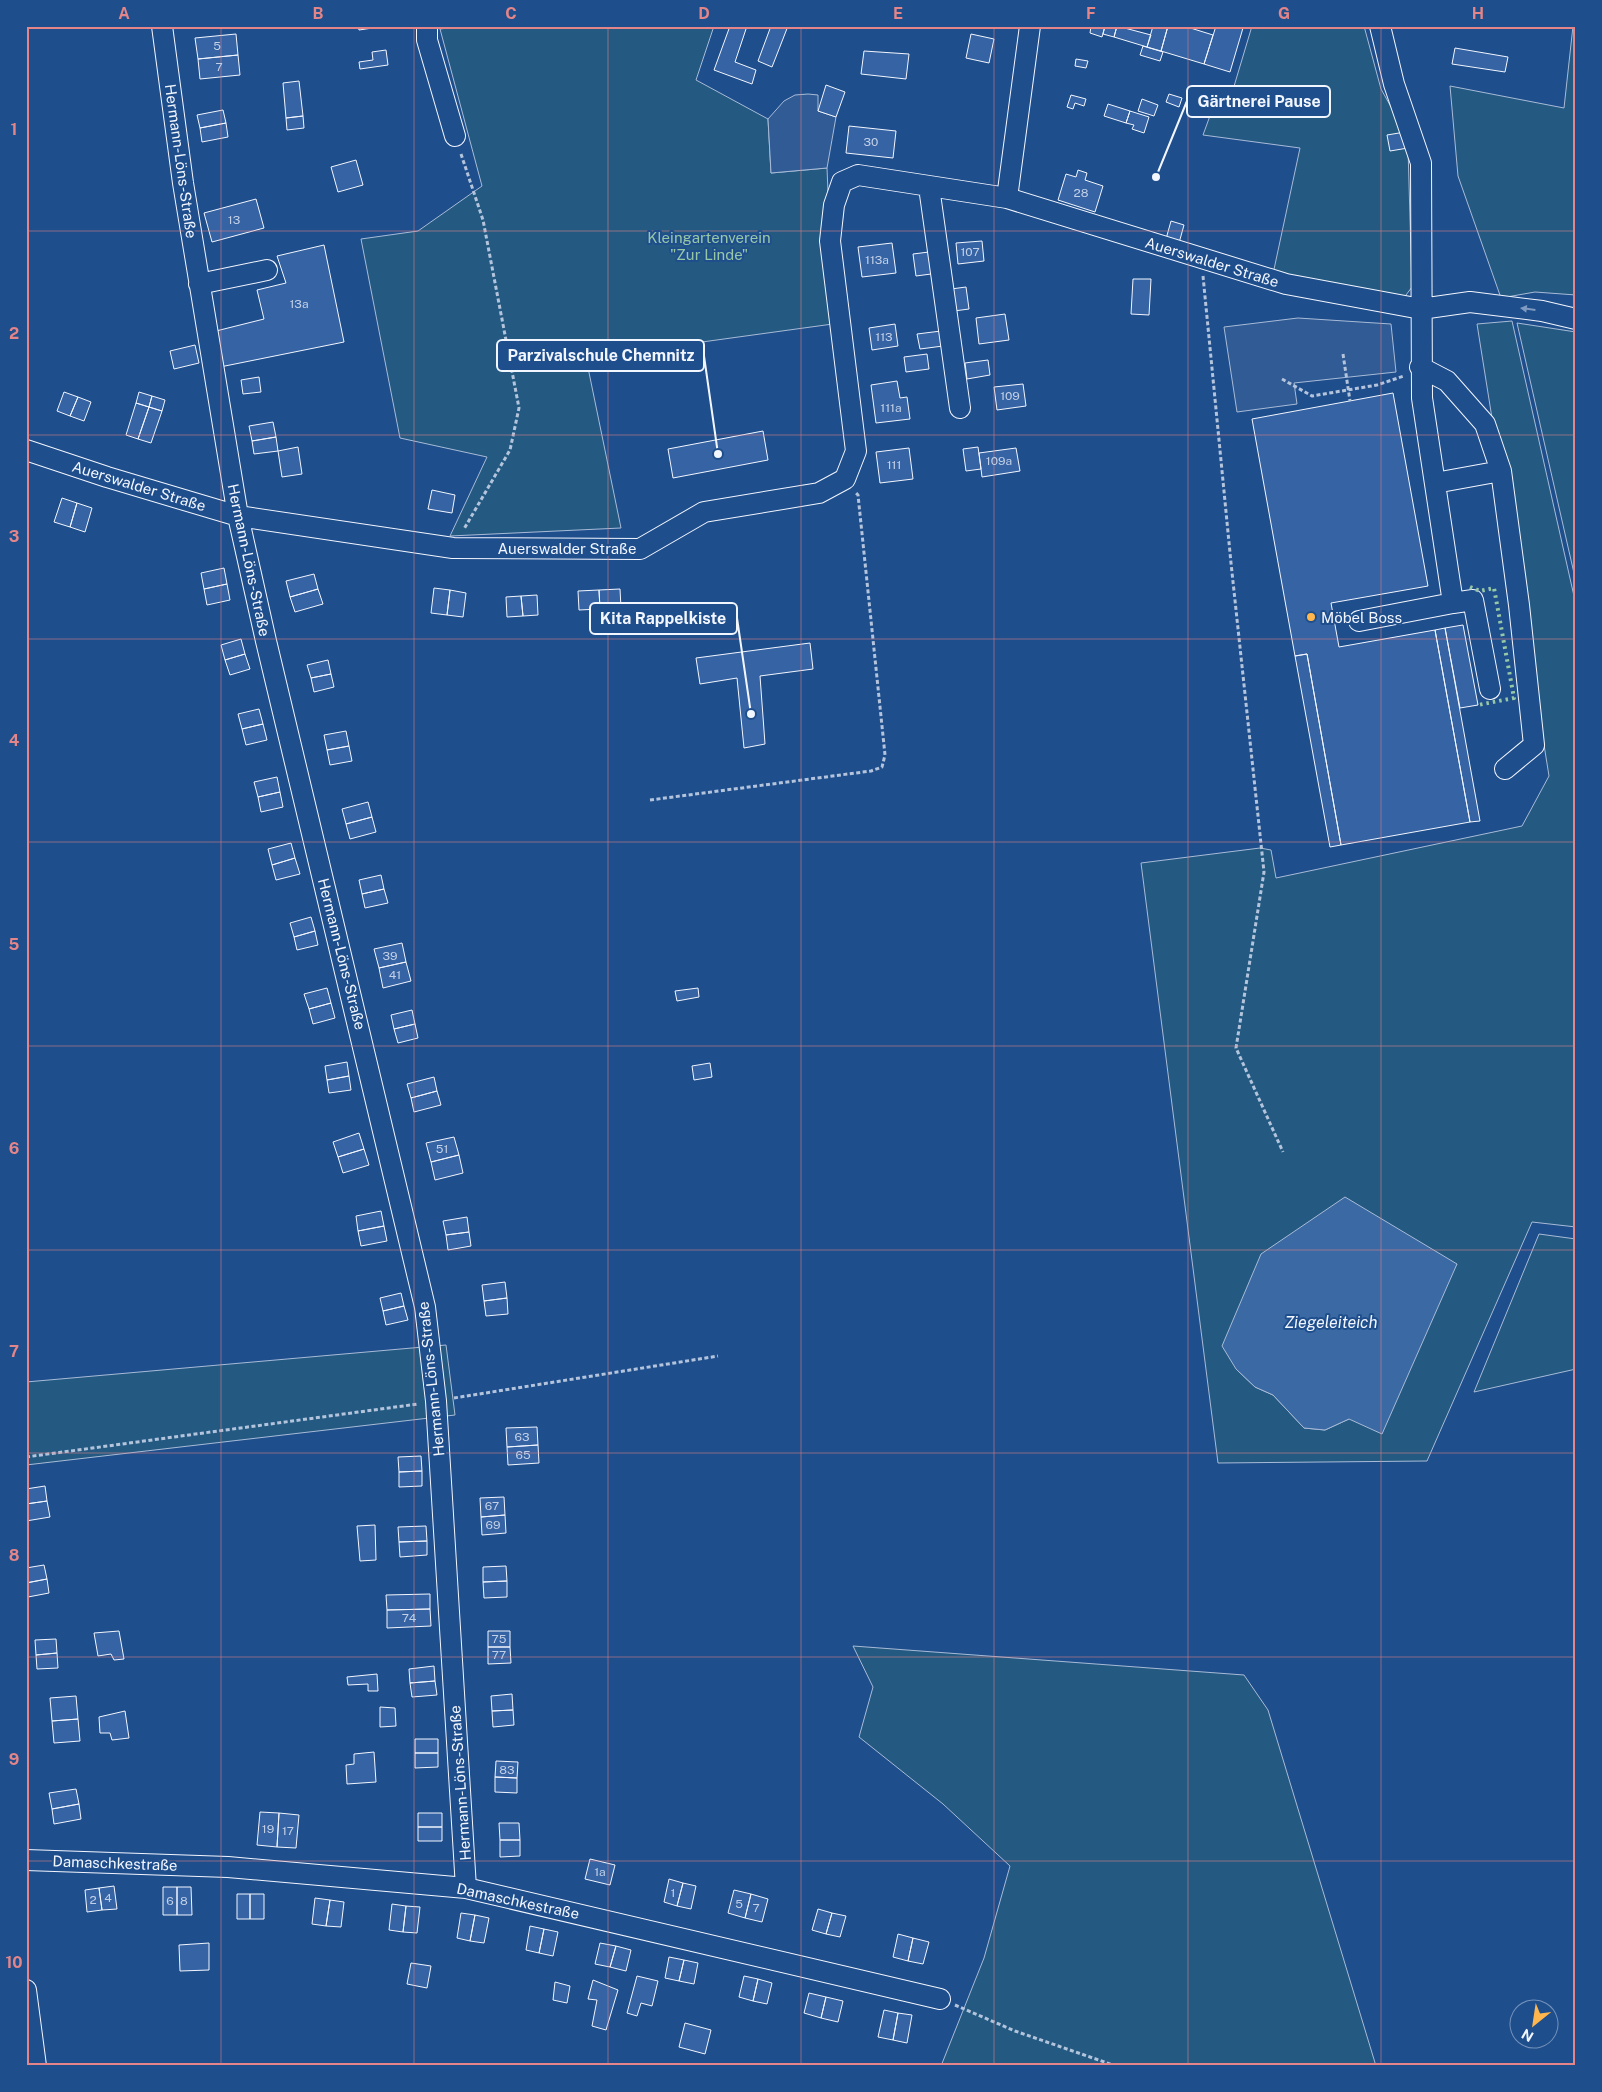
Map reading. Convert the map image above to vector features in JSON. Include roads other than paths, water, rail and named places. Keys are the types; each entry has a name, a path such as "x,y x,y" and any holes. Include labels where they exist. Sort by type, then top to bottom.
{"street":[{"name":"Hermann-Löns-Straße","path":"162,26 183,183 238,516 266,641 425,1307 466,1888"},
{"path":"427,26 427,40 455,136"},
{"path":"1007,198 1030,26"},
{"path":"1380,26 1394,84 1421,163 1420,366 1422,398 1453,603"},
{"name":"Auerswalder Straße","path":"26,450 107,478 238,516 453,548 640,549 704,512 819,493 845,479 856,451 830,241 834,205 842,182 858,175 1007,198 1286,284 1421,309 1470,302 1542,311 1576,320"},
{"path":"929,187 960,408"},
{"path":"200,284 267,270"},
{"path":"1420,366 1448,381 1485,424 1501,471 1519,605 1534,746 1505,769"},
{"path":"1435,483 1501,471"},
{"path":"1359,621 1473,600 1490,690"},
{"name":"Damaschkestraße","path":"26,1860 228,1867 466,1888 940,1999"},
{"path":"26,1990 36,2066"}],"water":[{"name":"Ziegeleiteich","path":"1345,1197 1457,1264 1382,1434 1349,1419 1325,1430 1304,1428 1273,1395 1255,1387 1236,1369 1222,1346 1261,1254"}],"place":[{"name":"Gärtnerei Pause","path":"1156,177"},
{"name":"Parzivalschule Chemnitz","path":"718,454"},
{"name":"Möbel Boss","path":"1311,617"},
{"name":"Kita Rappelkiste","path":"751,714"}],"park label":[{"name":"Kleingartenverein \"Zur Linde\"","path":"709,246"}]}
